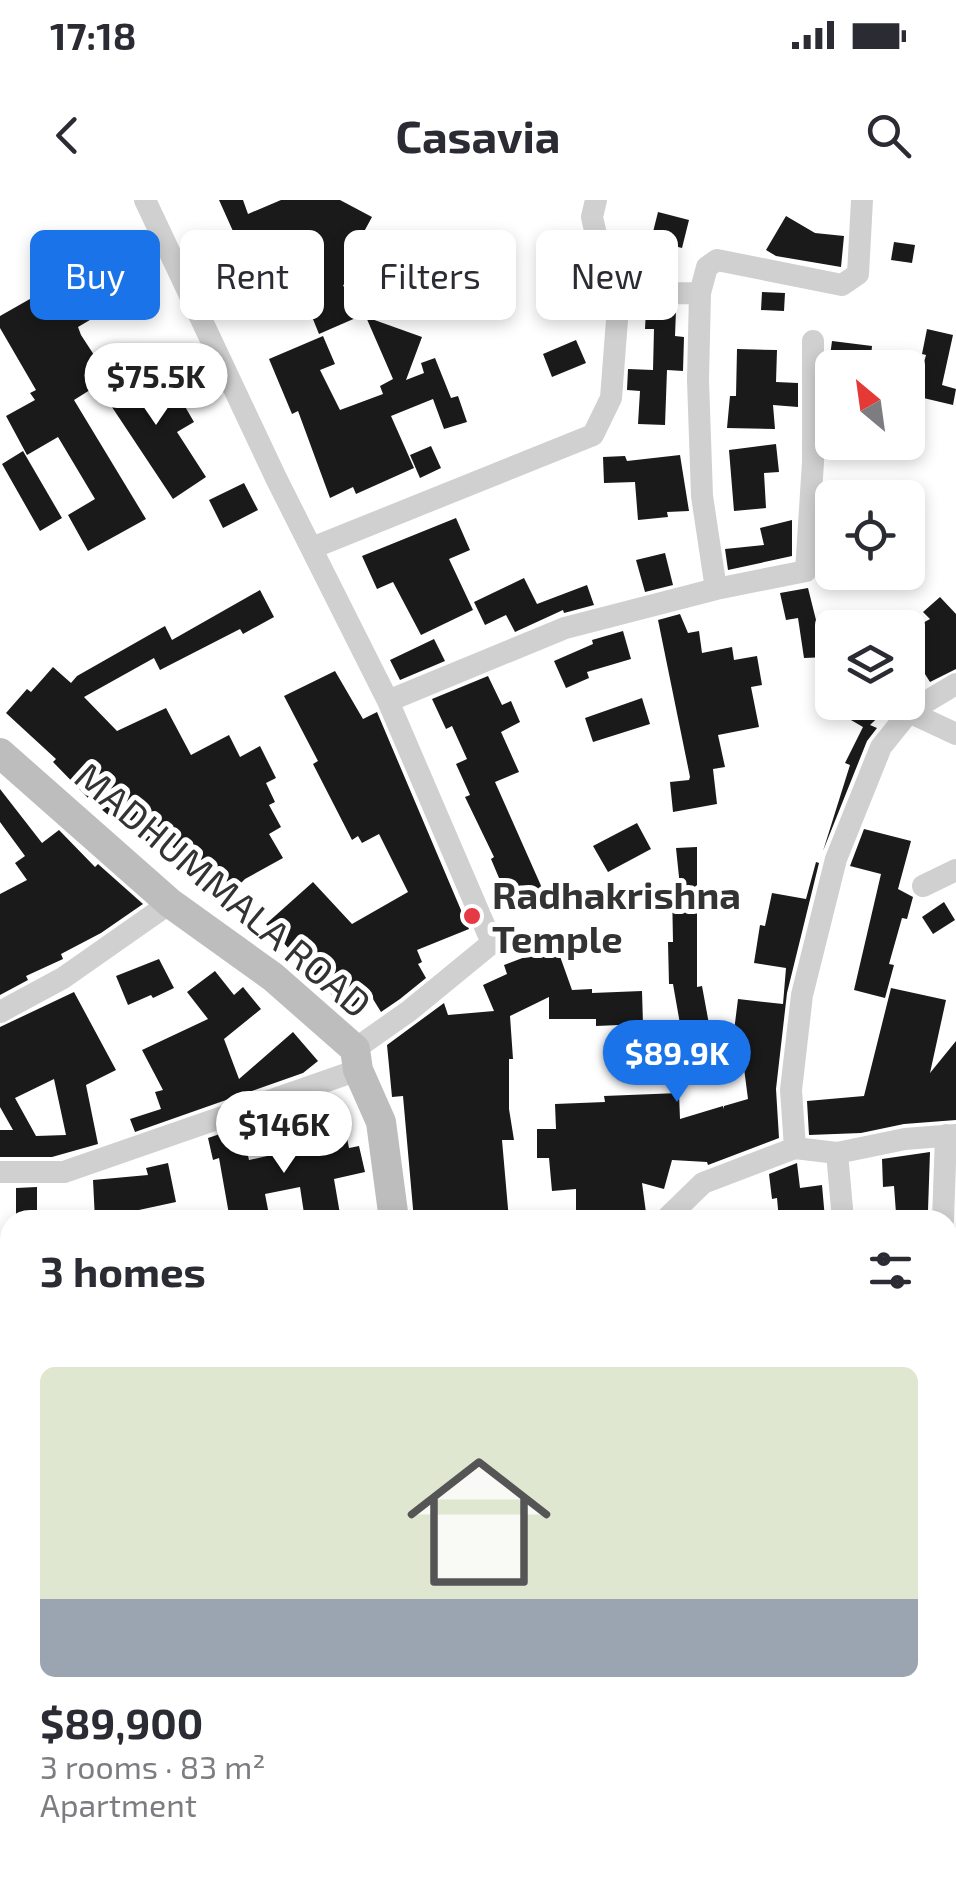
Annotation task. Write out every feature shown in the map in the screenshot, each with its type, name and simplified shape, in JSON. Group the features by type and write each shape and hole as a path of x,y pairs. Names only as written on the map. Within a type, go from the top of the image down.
{"street":[{"path":"595,230 592,216 596,200"},
{"path":"716,589 702,496 698,380 700,293 707,267 717,260 842,286 858,274 862,200"},
{"path":"0,1172 64,1172 357,1059 492,943 388,701 150,201"},
{"path":"678,293 700,293"},
{"path":"312,548 594,435 611,398 616,320"},
{"path":"388,701 565,628 716,589 806,571 813,341"},
{"path":"925,702 956,684"},
{"path":"925,719 956,734"},
{"path":"795,1148 790,1090 802,995 836,859 881,747 903,720"},
{"name":"MADHUMMALA ROAD","path":"0,752 170,903 273,977 357,1059 381,1122 393,1210"},
{"path":"924,886 956,870"},
{"path":"0,1012 63,978 170,903"},
{"path":"675,1210 703,1183 795,1148 837,1153 905,1139 951,1135 944,1210"},
{"path":"837,1153 842,1210"}],"building":[{"path":"219,200 243,200 248,214 281,200 340,200 372,217 365,230 344,230 344,320 351,320 319,334 313,320 324,320 324,230 232,230"},
{"path":"658,212 689,220 682,248 678,247 678,230 654,230"},
{"path":"786,216 815,233 844,236 841,267 776,256 766,250"},
{"path":"894,242 915,245 912,263 891,260"},
{"path":"762,292 785,293 784,311 761,310"},
{"path":"30,299 30,320 90,320 78,327 109,378 74,400 146,519 88,551 68,515 95,499 58,437 27,455 6,416 35,400 30,393 36,390 0,328 0,316"},
{"path":"367,320 422,337 406,380 424,373 421,363 435,358 451,398 458,396 467,422 444,429 433,399 391,416 414,468 356,494 353,487 330,498 298,411 292,414 269,359 323,336 335,364 320,370 340,410 383,394 380,386 393,379"},
{"path":"645,320 676,320 675,336 684,337 683,371 667,370 665,425 638,424 640,391 627,390 628,369 653,370 654,329 645,329"},
{"path":"927,329 953,335 942,385 956,389 953,405 925,398 923,350"},
{"path":"576,340 586,363 552,377 543,354"},
{"path":"832,341 872,346 872,350 831,350"},
{"path":"198,348 207,368 197,374 186,355"},
{"path":"737,349 777,350 776,382 798,383 798,407 773,405 775,429 727,428 730,396 736,396"},
{"path":"141,364 159,394 173,386 194,422 177,432 206,477 173,499 100,389"},
{"path":"776,444 779,472 764,473 766,508 734,511 729,450"},
{"path":"431,446 441,468 420,478 410,455"},
{"path":"23,451 62,518 40,531 2,464"},
{"path":"680,455 689,511 638,520 635,482 604,483 603,457 625,456 627,461"},
{"path":"244,483 258,510 223,528 209,500"},
{"path":"456,518 470,550 449,559 473,610 421,635 393,582 377,589 362,556"},
{"path":"792,520 792,556 728,570 725,549 764,545 760,528"},
{"path":"665,553 673,585 645,592 636,560"},
{"path":"524,578 537,604 587,585 594,605 564,613 563,610 515,632 506,615 485,625 474,602"},
{"path":"808,588 815,616 815,658 804,658 798,618 786,620 780,593"},
{"path":"260,590 274,617 243,634 240,629 160,670 154,658 84,697 117,731 166,708 191,755 229,735 240,757 260,746 276,778 266,783 275,802 269,805 281,827 269,834 283,858 245,879 222,902 171,845 159,855 124,817 119,824 89,799 53,762 56,759 6,713 53,667 71,683 165,626 172,640"},
{"path":"940,597 956,614 956,669 930,682 925,674 925,622 930,619 925,610"},
{"path":"680,614 688,633 699,631 702,653 732,647 734,660 757,656 762,685 751,687 759,727 718,735 725,767 713,769 717,804 673,812 670,782 690,777 658,620"},
{"path":"623,631 631,659 587,672 589,678 566,688 554,661 593,644 592,640"},
{"path":"434,639 445,661 400,680 390,660"},
{"path":"335,671 363,719 377,712 469,929 417,950 422,962 418,964 426,978 381,1012 373,999 352,1017 266,924 313,882 352,924 408,892 379,834 362,843 358,836 352,840 284,696"},
{"path":"488,676 502,705 511,701 520,722 501,732 519,772 495,782 546,897 513,911 491,859 494,857 465,797 470,795 456,764 467,759 452,726 446,729 432,699"},
{"path":"642,698 650,724 593,742 585,718"},
{"path":"851,720 875,720 870,725 877,728 867,741 823,851 850,765 845,763 863,727"},
{"path":"0,789 42,843 59,830 95,867 98,864 143,904 61,954 63,959 26,976 28,980 0,995 0,894 27,880 15,863 25,856 0,822"},
{"path":"637,823 651,849 608,872 593,846"},
{"path":"864,829 911,841 898,889 913,897 907,919 902,918 889,964 894,965 885,998 854,990 881,874 850,866"},
{"path":"697,847 697,987 702,986 711,1035 683,1041 673,984 669,984 668,942 673,942 672,889 682,906 676,848"},
{"path":"816,862 819,863 787,993 776,1089 779,1138 708,1165 672,1160 664,1189 642,1183 646,1210 576,1210 576,1189 552,1191 549,1158 537,1158 537,1129 556,1129 555,1104 605,1102 604,1096 679,1093 680,1119 748,1099 739,1030 734,1031 738,999 783,1004 786,968 754,963 760,925 765,926 772,893 806,899"},
{"path":"944,902 955,920 933,934 922,917"},
{"path":"551,931 572,990 642,991 643,1024 596,1026 596,1019 549,1019 549,997 510,1016 513,1059 509,1059 509,1109 514,1140 502,1140 508,1210 413,1210 403,1096 392,1097 387,1045 444,1003 448,1015 494,1011 483,985 507,974 504,965 533,954 527,940"},
{"path":"159,959 174,988 128,1005 116,976"},
{"path":"215,971 234,995 243,987 261,1009 224,1039 239,1079 293,1032 318,1061 303,1073 135,1132 130,1119 161,1109 155,1092 163,1090 142,1050 208,1019 187,992"},
{"path":"891,988 946,1000 930,1073 956,1041 956,1120 904,1124 861,1133 809,1135 807,1101 864,1096"},
{"path":"74,992 116,1070 86,1085 98,1144 52,1157 0,1157 0,1130 13,1130 0,1107 0,1027","holes":["54,1079 66,1135 36,1136 15,1098"]},
{"path":"241,1127 249,1160 347,1138 349,1148 359,1146 365,1172 334,1179 339,1210 303,1210 300,1187 265,1194 268,1210 228,1210 219,1158 213,1160 208,1138"},
{"path":"930,1152 928,1210 896,1210 894,1186 883,1187 882,1159"},
{"path":"168,1163 176,1202 139,1210 94,1210 93,1180 148,1175 146,1168"},
{"path":"797,1163 800,1188 822,1185 824,1210 778,1210 777,1198 772,1199 769,1174"},
{"path":"37,1187 37,1210 16,1210 16,1188"}],"place":[{"name":"Radhakrishna Temple","path":"472,916"}]}
